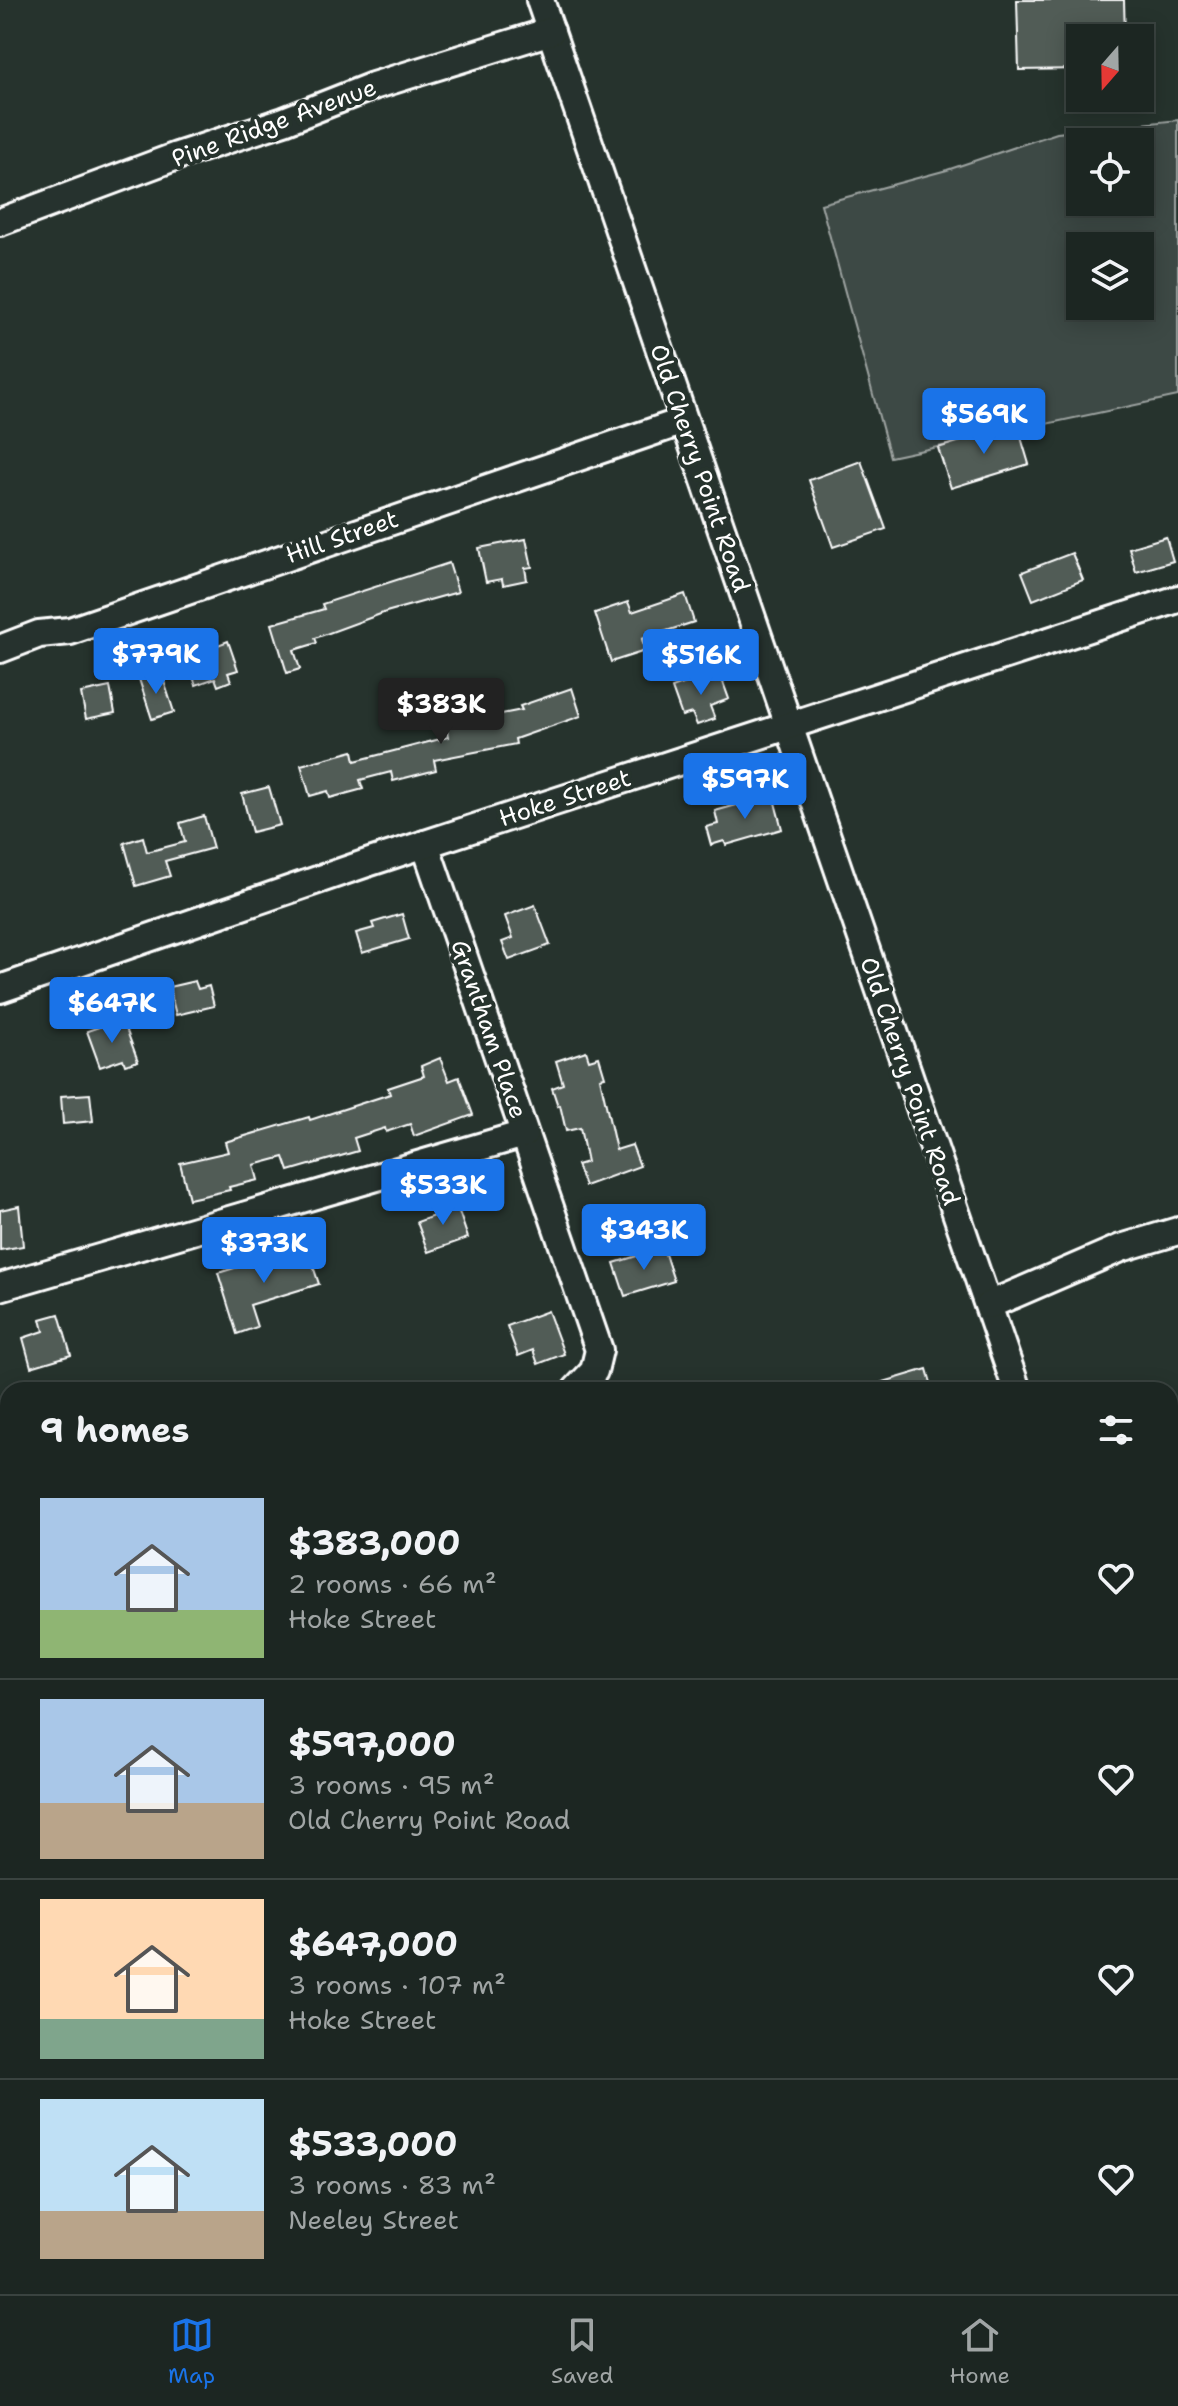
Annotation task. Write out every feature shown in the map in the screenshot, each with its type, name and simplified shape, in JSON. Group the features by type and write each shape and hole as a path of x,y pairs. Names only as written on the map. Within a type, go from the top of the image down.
{"street":[{"name":"Old Cherry Point Road","path":"540,0 1014,1382"},
{"name":"Pine Ridge Avenue","path":"0,222 373,86 551,31"},
{"name":"Hill Street","path":"0,649 39,634 85,626 684,421"},
{"name":"Hoke Street","path":"0,989 425,844 1178,599"},
{"name":"Grantham Place","path":"425,844 599,1350 594,1371 584,1382"},
{"path":"0,1287 524,1134"},
{"path":"989,1305 1121,1248 1178,1231"}],"shaded area":[{"path":"1178,120 1178,396 890,457 821,204 947,170 1066,132 1066,216 1154,216 1154,128 1104,128"}],"building":[{"path":"1017,0 1124,0 1125,24 1066,24 1066,69 1019,70"},
{"path":"1017,424 1029,464 951,488 938,448"},
{"path":"861,461 886,529 833,547 809,480"},
{"path":"1166,537 1173,561 1136,572 1129,548"},
{"path":"526,539 532,567 525,568 527,580 503,585 502,579 486,582 479,548"},
{"path":"1072,553 1083,580 1033,600 1022,572"},
{"path":"449,563 458,592 386,612 315,638 317,643 294,650 300,669 287,673 272,624 324,609 322,604"},
{"path":"685,594 694,622 642,639 645,651 611,662 595,613 628,602 632,612"},
{"path":"201,638 205,650 228,641 238,670 228,673 231,681 218,686 215,678 196,685 181,645"},
{"path":"719,671 729,699 710,706 715,719 697,725 692,713 682,716 672,688"},
{"path":"161,672 174,712 152,719 139,679"},
{"path":"110,687 115,713 86,719 81,693"},
{"path":"572,688 581,716 515,739 516,744 434,760 436,770 393,781 391,772 360,780 363,789 330,798 328,791 310,796 301,765 353,751 355,761 448,737 446,725 522,710 520,706"},
{"path":"269,787 280,825 252,832 242,794"},
{"path":"773,795 782,829 726,845 724,841 711,845 706,827 718,824 715,811"},
{"path":"204,816 213,848 165,861 170,876 136,886 124,843 143,837 147,852 185,842 180,823"},
{"path":"535,905 550,945 509,960 502,942 513,938 505,916"},
{"path":"402,914 409,939 362,953 356,933 374,928 372,923"},
{"path":"195,981 198,989 209,986 214,1006 176,1015 169,987"},
{"path":"124,1023 138,1061 125,1065 123,1059 100,1067 87,1031 105,1025 106,1030"},
{"path":"586,1051 589,1060 599,1057 605,1077 600,1078 616,1150 632,1145 640,1166 585,1186 577,1165 587,1162 580,1128 566,1131 552,1088 563,1084 556,1061"},
{"path":"440,1058 449,1081 459,1077 473,1115 414,1136 410,1124 386,1132 385,1128 354,1138 358,1151 289,1171 284,1157 254,1165 258,1180 189,1199 180,1163 228,1152 225,1142 309,1117 310,1120 390,1094 388,1088 424,1076 421,1066"},
{"path":"90,1094 93,1121 63,1124 61,1096"},
{"path":"455,1200 468,1238 428,1252 417,1222 439,1214 436,1207"},
{"path":"19,1206 23,1246 0,1250 0,1210"},
{"path":"663,1248 674,1281 625,1296 614,1263"},
{"path":"281,1250 285,1262 309,1254 319,1284 250,1305 257,1327 237,1334 218,1273 265,1259 264,1256"},
{"path":"548,1311 564,1354 538,1364 533,1350 518,1356 507,1326"},
{"path":"59,1314 71,1355 31,1367 23,1338 44,1331 41,1319"},
{"path":"927,1369 931,1382 883,1382"}]}
